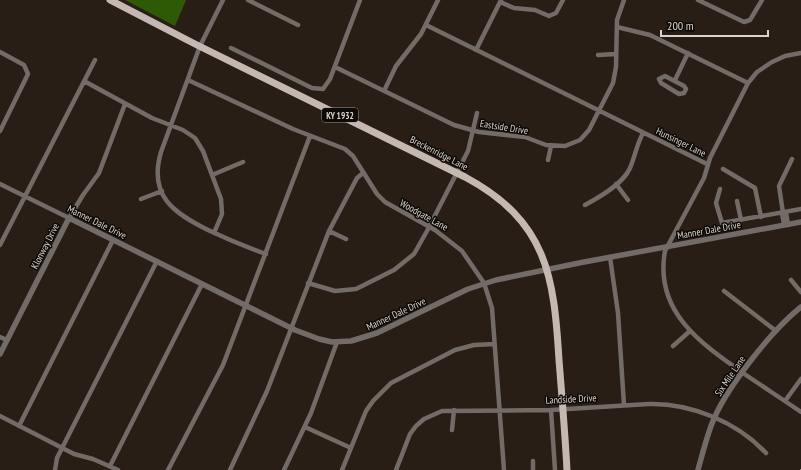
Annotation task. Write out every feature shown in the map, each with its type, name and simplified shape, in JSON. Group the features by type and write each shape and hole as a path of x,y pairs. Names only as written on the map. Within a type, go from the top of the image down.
{"main road":[{"name":"Breckenridge Lane","path":"110,0 457,173 494,195 517,216 532,236 548,270 556,310 567,470"}],"street":[{"path":"223,0 200,46 158,164 158,176 167,202 176,212 214,233 266,254"},
{"path":"248,0 298,25"},
{"path":"231,48 312,88 317,90 324,88 328,84 335,67 360,0"},
{"path":"384,91 396,66 416,41 426,25 438,0"},
{"path":"476,50 500,1 514,8 535,10 549,16 556,13 563,0"},
{"name":"Eastside Drive","path":"335,67 454,125 474,131 517,136 551,146 565,146 580,140 589,130 600,111 614,78 617,27 624,0"},
{"path":"698,0 744,22 750,20 762,0"},
{"name":"Hunsinger Lane","path":"426,25 707,164 704,178 667,247 663,263 667,292 674,310 690,331 708,348 801,412"},
{"path":"617,27 645,33 748,83"},
{"path":"0,52 24,65 28,74 0,131"},
{"path":"707,164 748,83 757,72 772,62 785,56 801,53"},
{"path":"598,54 616,54"},
{"path":"675,80 688,54"},
{"path":"0,245 95,60"},
{"path":"665,76 675,80 686,88 684,93 679,94 660,81 660,79 665,76"},
{"name":"Woodgate Lane","path":"188,80 310,136 345,149 353,156 377,194 384,202 430,226 452,241 462,251 484,283 492,308 496,344 504,470"},
{"path":"84,81 152,118 171,125 195,138 200,146 212,175 223,207 221,218 214,233"},
{"name":"Klonway Drive","path":"0,354 69,218 101,169 125,104"},
{"path":"308,283 335,291 348,291 361,287 394,270 404,262 420,245 468,152 477,113"},
{"path":"584,205 616,184 628,172 643,133"},
{"path":"168,470 223,365 310,136"},
{"path":"548,160 551,146"},
{"path":"786,225 779,186 792,159"},
{"path":"212,175 243,162"},
{"path":"723,169 755,188 761,216"},
{"path":"230,470 262,403 329,231 357,178 363,173"},
{"name":"Manner Dale Drive","path":"0,184 291,328 319,339 338,342 358,340 377,333 484,283 610,257 801,222"},
{"path":"616,184 628,200"},
{"path":"720,189 716,203 722,223 801,209"},
{"path":"141,199 162,191"},
{"path":"737,200 741,220"},
{"path":"329,231 346,239"},
{"path":"19,426 113,240"},
{"path":"610,257 618,313 624,405"},
{"path":"55,470 55,462 157,261"},
{"path":"791,280 801,292"},
{"path":"110,466 202,284"},
{"path":"724,292 776,331"},
{"name":"Six Mile Lane","path":"698,470 714,419 743,373 776,331 801,307"},
{"path":"673,346 690,331"},
{"path":"0,337 7,340"},
{"path":"284,470 305,427 338,342"},
{"path":"342,470 366,411 373,401 391,383 456,350 474,345 496,344"},
{"path":"785,402 801,379"},
{"name":"Landside Drive","path":"396,470 408,440 416,426 432,414 454,410 551,410 624,405 674,404 714,419 747,435 766,453"},
{"path":"452,430 454,410"},
{"path":"551,410 555,470"},
{"path":"0,416 74,454 94,459 118,470"},
{"path":"305,427 351,448"},
{"path":"533,461 533,470"}],"green space":[{"path":"125,0 186,0 175,26"}]}
